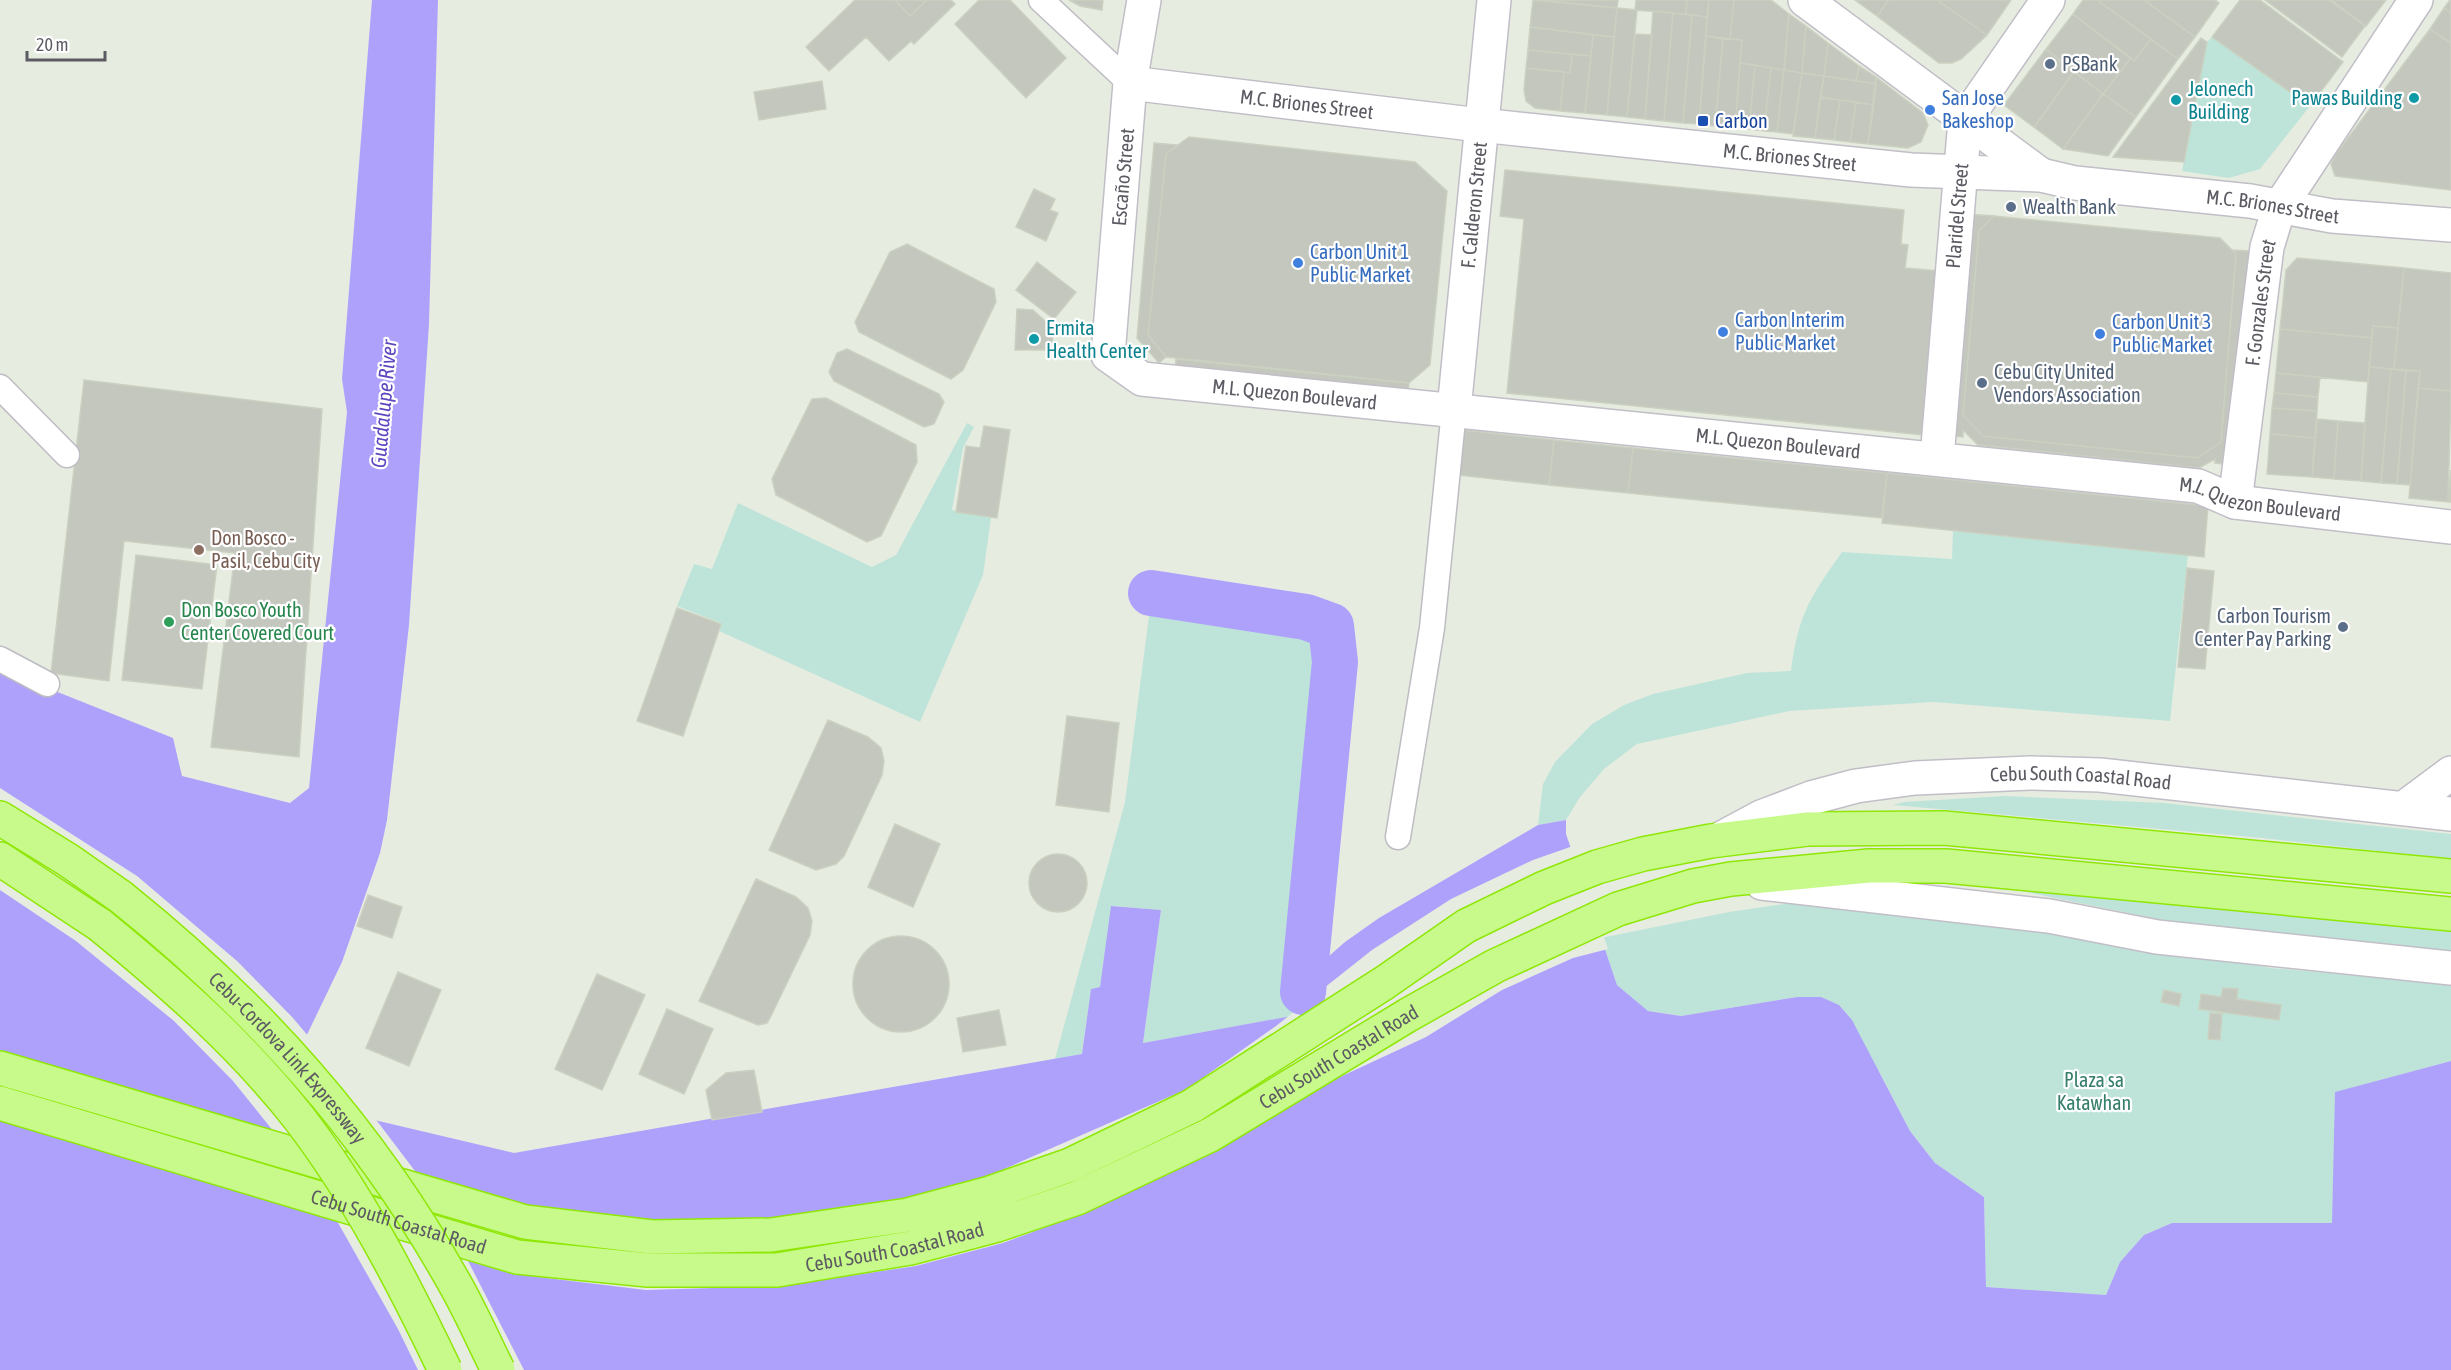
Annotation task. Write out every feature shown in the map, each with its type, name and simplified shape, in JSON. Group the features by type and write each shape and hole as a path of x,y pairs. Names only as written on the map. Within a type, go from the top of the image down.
{"highway":[{"name":"Cebu-Cordova Link Expressway","path":"0,818 68,860 121,897 221,981 278,1039 376,1159 456,1285 498,1370"},
{"name":"Cebu South Coastal Road","path":"0,1068 525,1222 652,1237 771,1235 908,1215 987,1194 1070,1165 1192,1106 1384,983 1466,926 1544,888 1597,867 1643,854 1715,840 1808,829 1944,828 2451,876"},
{"name":"Cebu-Cordova Link Expressway","path":"0,859 109,933 194,1004 252,1063 299,1119 342,1180 412,1301 445,1370"},
{"name":"Cebu South Coastal Road","path":"0,1103 517,1257 648,1270 777,1270 910,1248 997,1225 1077,1198 1210,1135 1408,1015 1545,941 1618,909 1726,880 1869,866 1946,866 2451,914"}],"street":[{"path":"1041,0 1130,83"},
{"name":"Escaño Street","path":"1108,355 1130,83 1144,0"},
{"name":"F. Calderon Street","path":"1454,410 1494,0"},
{"path":"1805,0 2042,175"},
{"name":"Plaridel Street","path":"1937,458 1965,120 2048,0"},
{"name":"F. Gonzales Street","path":"2235,502 2267,247 2280,208 2415,0"},
{"name":"M.C. Briones Street","path":"1130,83 1480,125 1959,174 2042,175 2075,183 2250,201 2332,216 2451,225"},
{"name":"M.L. Quezon Boulevard","path":"1108,355 1142,379 2198,486 2235,502 2451,527"},
{"path":"0,387 67,455"},
{"path":"1398,837 1432,628 1454,410"},
{"path":"0,659 47,684"},
{"name":"Cebu South Coastal Road","path":"1715,840 1761,817 1811,798 1856,786 1959,776 2030,773 2100,775 2451,814"},
{"path":"2404,808 2451,773"},
{"name":"Cebu South Coastal Road","path":"1726,880 2049,916 2157,937 2451,968"}],"green space":[{"path":"2212,37 2310,106 2260,169 2229,178 2182,171 2207,42"},
{"path":"967,423 974,427 963,448 952,510 991,518 983,575 920,722 719,631 721,623 677,606 694,564 712,569 738,503 872,567 896,555"},
{"path":"1953,531 2188,555 2170,721 1934,702 1789,711 1637,744 1604,769 1580,797 1566,820 1538,825 1543,784 1555,762 1592,724 1624,705 1653,694 1747,673 1791,671 1797,635 1807,607 1842,552 1952,559"},
{"path":"1151,600 1326,634 1293,1016 1143,1043 1161,910 1112,906 1100,987 1091,989 1082,1054 1055,1059 1125,802"},
{"path":"2005,796 2164,803 2451,834 2451,859 2262,838 1893,805 1904,802"},
{"path":"1958,878 2451,932 2451,955 2182,924"},
{"name":"Plaza sa Katawhan","path":"1791,903 1905,905 2271,968 2451,984 2451,1061 2336,1092 2333,1223 2172,1223 2144,1235 2120,1262 2106,1295 1986,1287 1984,1197 1935,1163 1910,1131 1880,1073 1821,997 1797,997 1681,1016 1648,1011 1617,985 1601,938 1729,912"}],"water":[{"name":"Guadalupe River","path":"372,0 438,0 429,324 409,625 387,820 380,853 342,962 277,1097 514,1153 1082,1054 1091,989 1100,987 1111,906 1161,910 1143,1043 1292,1016 1303,992 1329,956 1345,942 1379,918 1538,825 1566,820 1566,834 1617,985 1648,1011 1681,1016 1797,997 1821,997 1839,1005 1852,1020 1910,1131 1935,1163 1984,1197 1986,1287 2106,1295 2120,1262 2144,1235 2172,1223 2332,1223 2335,1092 2451,1061 2451,1370 0,1370 0,662 50,689 173,738 182,776 290,803 309,788 347,412 342,379"}],"pier":[{"path":"0,788 137,876 237,961 293,1018 309,1037 281,1095 374,1117 418,1175 528,1208 654,1221 767,1221 905,1202 986,1177 1187,1089 1276,1026 1372,950 1451,899 1533,860 1573,846 1608,949 1573,958 1502,990 1426,1037 1312,1090 1215,1149 1086,1212 1003,1243 916,1266 781,1286 646,1290 513,1274 468,1261 524,1370 418,1370 398,1329 337,1221 0,1119 0,1050 274,1132 233,1081 174,1021 76,941 0,890"}],"building":[{"path":"855,0 895,0 910,16 927,0 951,0 955,4 914,44 911,41 889,61 866,37 829,71 806,47"},
{"path":"895,0 927,0 910,16"},
{"path":"979,0 1010,0 1066,58 1026,98 955,24"},
{"path":"1069,0 1103,0 1102,10 1080,6"},
{"path":"1533,0 1617,8 1614,37 1530,27"},
{"path":"1540,0 1618,0 1617,8"},
{"path":"1636,0 1687,0 1686,14 1635,10"},
{"path":"1687,0 1709,0 1707,17 1686,14"},
{"path":"1709,0 1734,0 1730,39 1706,36"},
{"path":"1734,0 1771,0 1789,14 1784,70 1740,63 1742,40 1730,39"},
{"path":"1855,0 1889,0 1877,16"},
{"path":"1889,0 1937,0 1987,35 1961,59 1952,63 1939,63 1877,16"},
{"path":"1937,0 2011,0 1987,35"},
{"path":"2083,0 2097,0 2151,39 2134,61 2073,14"},
{"path":"2097,0 2144,0 2195,37 2178,59"},
{"path":"2144,0 2215,0 2219,3 2195,37"},
{"path":"2240,0 2260,0 2343,62 2310,106 2212,37"},
{"path":"2265,0 2329,0 2365,26 2342,57"},
{"path":"2331,0 2386,0 2366,26"},
{"path":"2451,0 2451,13 2444,8"},
{"path":"1617,8 1637,10 1627,117 1607,115"},
{"path":"2444,8 2451,13 2451,43 2430,29"},
{"path":"1653,11 1673,13 1664,121 1645,119"},
{"path":"1673,13 1692,15 1683,123 1664,121"},
{"path":"1789,14 1806,26 1802,73 1784,70"},
{"path":"2073,14 2131,58 2103,94 2046,49"},
{"path":"1692,15 1707,17 1699,124 1683,123"},
{"path":"1806,26 1828,43 1824,76 1802,73"},
{"path":"1530,27 1593,35 1591,56 1528,50"},
{"name":"Pawas Building","path":"2430,29 2451,43 2451,190 2335,176 2331,164 2336,154"},
{"path":"1635,34 1652,35 1645,119 1627,117"},
{"path":"1593,35 1614,37 1607,115 1585,113"},
{"path":"1706,36 1723,39 1715,126 1699,124"},
{"name":"Jelonech Building","path":"2201,38 2207,42 2184,162 2113,157"},
{"path":"1723,39 1742,40 1735,128 1715,126"},
{"path":"2151,39 2178,59 2136,117 2103,94 2131,58 2134,61"},
{"path":"1828,43 1859,66 1856,81 1824,76"},
{"path":"2046,49 2074,72 2034,127 2004,105"},
{"path":"1528,50 1572,54 1570,73 1526,68"},
{"path":"1572,54 1591,56 1585,113 1560,111 1564,72 1570,73"},
{"path":"1740,63 1755,65 1749,129 1735,128"},
{"path":"1755,65 1771,68 1764,131 1749,129"},
{"path":"1859,66 1876,77 1876,84 1856,81"},
{"path":"1526,68 1564,72 1560,111 1535,108 1526,101 1524,90"},
{"path":"1771,68 1784,70 1777,132 1764,131"},
{"path":"1784,70 1802,73 1793,134 1777,132"},
{"path":"2074,72 2103,94 2063,149 2034,127"},
{"path":"1802,73 1824,76 1815,138 1793,136"},
{"path":"1824,76 1876,84 1874,105 1820,97"},
{"path":"1876,77 1923,113 1928,125 1921,142 1908,148 1868,144"},
{"path":"822,81 826,109 759,120 754,92"},
{"path":"2103,94 2136,117 2108,156 2063,149"},
{"path":"1820,97 1840,100 1834,140 1815,138"},
{"path":"1840,100 1856,102 1850,142 1834,140"},
{"path":"1856,102 1874,105 1868,144 1850,142"},
{"name":"Carbon Unit 1 Public Market","path":"1189,137 1415,162 1447,191 1430,365 1409,383 1166,357 1148,335 1166,154"},
{"path":"1154,143 1178,145 1166,154 1148,335 1166,357 1159,363 1137,338"},
{"name":"Carbon Interim Public Market","path":"1505,170 1904,210 1901,244 1908,245 1905,268 1939,271 1923,435 1507,393 1524,219 1500,216"},
{"path":"1034,189 1055,199 1050,210 1058,213 1046,241 1016,227"},
{"path":"1965,214 1994,216 1979,231 1963,415 1983,436 2197,458 2221,442 2236,254 2232,250 2250,251 2231,465 2215,463 2215,459 2199,468 1978,445 1963,430 1963,437 1944,435"},
{"name":"Carbon Unit 3 Public Market","path":"1994,216 2220,238 2236,254 2221,442 2197,458 1983,436 1963,415 1979,231"},
{"path":"907,244 994,289 996,302 963,370 951,379 859,332 855,322 890,252"},
{"path":"2297,258 2404,268 2398,328 2373,326 2372,338 2280,329 2286,270"},
{"path":"1037,262 1076,292 1054,319 1016,290"},
{"path":"2404,268 2451,273 2451,391 2418,388 2420,371 2394,369"},
{"name":"Ermita Health Center","path":"1017,309 1033,310 1053,328 1052,350 1015,350"},
{"path":"2373,326 2398,328 2394,369 2369,367"},
{"path":"2280,329 2372,338 2368,382 2276,373"},
{"path":"847,349 939,394 944,402 934,424 924,427 834,381 829,372 837,353"},
{"path":"1176,359 1409,383 1408,393 1175,370"},
{"path":"2369,367 2391,369 2381,483 2361,481"},
{"path":"2391,369 2406,371 2397,484 2381,483"},
{"path":"2406,371 2420,371 2410,485 2397,484"},
{"path":"2276,373 2320,377 2318,397 2274,393"},
{"name":"Don Bosco - Pasil, Cebu City","path":"84,380 322,409 299,757 211,747 235,553 124,541 109,681 51,673"},
{"path":"2418,388 2451,391 2448,502 2409,498"},
{"path":"2274,393 2318,397 2317,411 2272,408"},
{"path":"826,398 916,445 917,462 881,536 867,542 776,495 772,479 812,399"},
{"path":"2272,408 2317,411 2315,438 2270,434"},
{"path":"2317,419 2338,421 2334,479 2312,477"},
{"path":"2338,421 2365,423 2361,481 2334,479"},
{"path":"984,426 1010,430 997,518 956,512 966,446 980,448"},
{"path":"1463,430 1554,440 1549,485 1459,475"},
{"path":"2270,434 2315,438 2312,477 2267,474"},
{"path":"1554,440 1633,448 1628,493 1549,485"},
{"path":"1633,448 1887,473 1882,518 1628,493"},
{"path":"2451,470 2451,502 2448,502"},
{"path":"1887,473 2208,506 2204,557 1882,523"},
{"name":"Don Bosco Youth Center Covered Court","path":"136,555 217,565 202,689 122,680"},
{"path":"2187,568 2214,571 2205,669 2178,667"},
{"path":"677,608 721,624 683,736 637,721"},
{"path":"1067,716 1119,723 1109,812 1056,805"},
{"path":"828,720 868,737 881,748 884,761 882,775 844,856 836,864 816,870 769,850"},
{"path":"895,824 940,844 913,907 868,887"},
{"path":"1058,854 1069,856 1082,867 1087,883 1085,894 1074,907 1058,912 1047,910 1034,899 1029,883 1031,872 1042,859"},
{"path":"756,879 796,897 808,908 812,921 810,935 771,1016 767,1023 758,1025 699,1001"},
{"path":"368,895 402,907 392,938 357,926"},
{"path":"901,936 919,939 935,950 946,966 949,984 946,1002 935,1018 919,1029 901,1032 883,1029 867,1018 856,1002 853,984 856,966 867,950 883,939"},
{"path":"398,972 441,990 409,1066 366,1048"},
{"path":"597,974 645,995 602,1090 555,1069"},
{"path":"2223,988 2238,989 2237,999 2281,1005 2279,1020 2199,1009 2201,994 2221,997"},
{"path":"2164,990 2181,994 2179,1006 2161,1002"},
{"path":"667,1009 713,1029 684,1094 639,1074"},
{"path":"999,1010 1006,1045 963,1052 957,1018"},
{"path":"2210,1013 2222,1014 2220,1040 2208,1039"},
{"path":"754,1070 762,1112 712,1120 706,1090 726,1073"}],"waterway":[{"path":"1151,593 1306,617 1331,626 1335,662 1303,992"}],"place":[{"name":"PSBank","path":"2050,64"},
{"name":"Pawas Building","path":"2414,98"},
{"name":"Jelonech Building","path":"2176,100"},
{"name":"San Jose Bakeshop","path":"1930,110"},
{"name":"Carbon","path":"1703,121"},
{"name":"Wealth Bank","path":"2011,207"},
{"name":"Carbon Unit 1 Public Market","path":"1298,263"},
{"name":"Carbon Interim Public Market","path":"1723,332"},
{"name":"Carbon Unit 3 Public Market","path":"2100,334"},
{"name":"Ermita Health Center","path":"1034,339"},
{"name":"Cebu City United Vendors Association","path":"1982,383"},
{"name":"Don Bosco - Pasil, Cebu City","path":"199,550"},
{"name":"Don Bosco Youth Center Covered Court","path":"169,622"},
{"name":"Carbon Tourism Center Pay Parking","path":"2343,627"}]}
